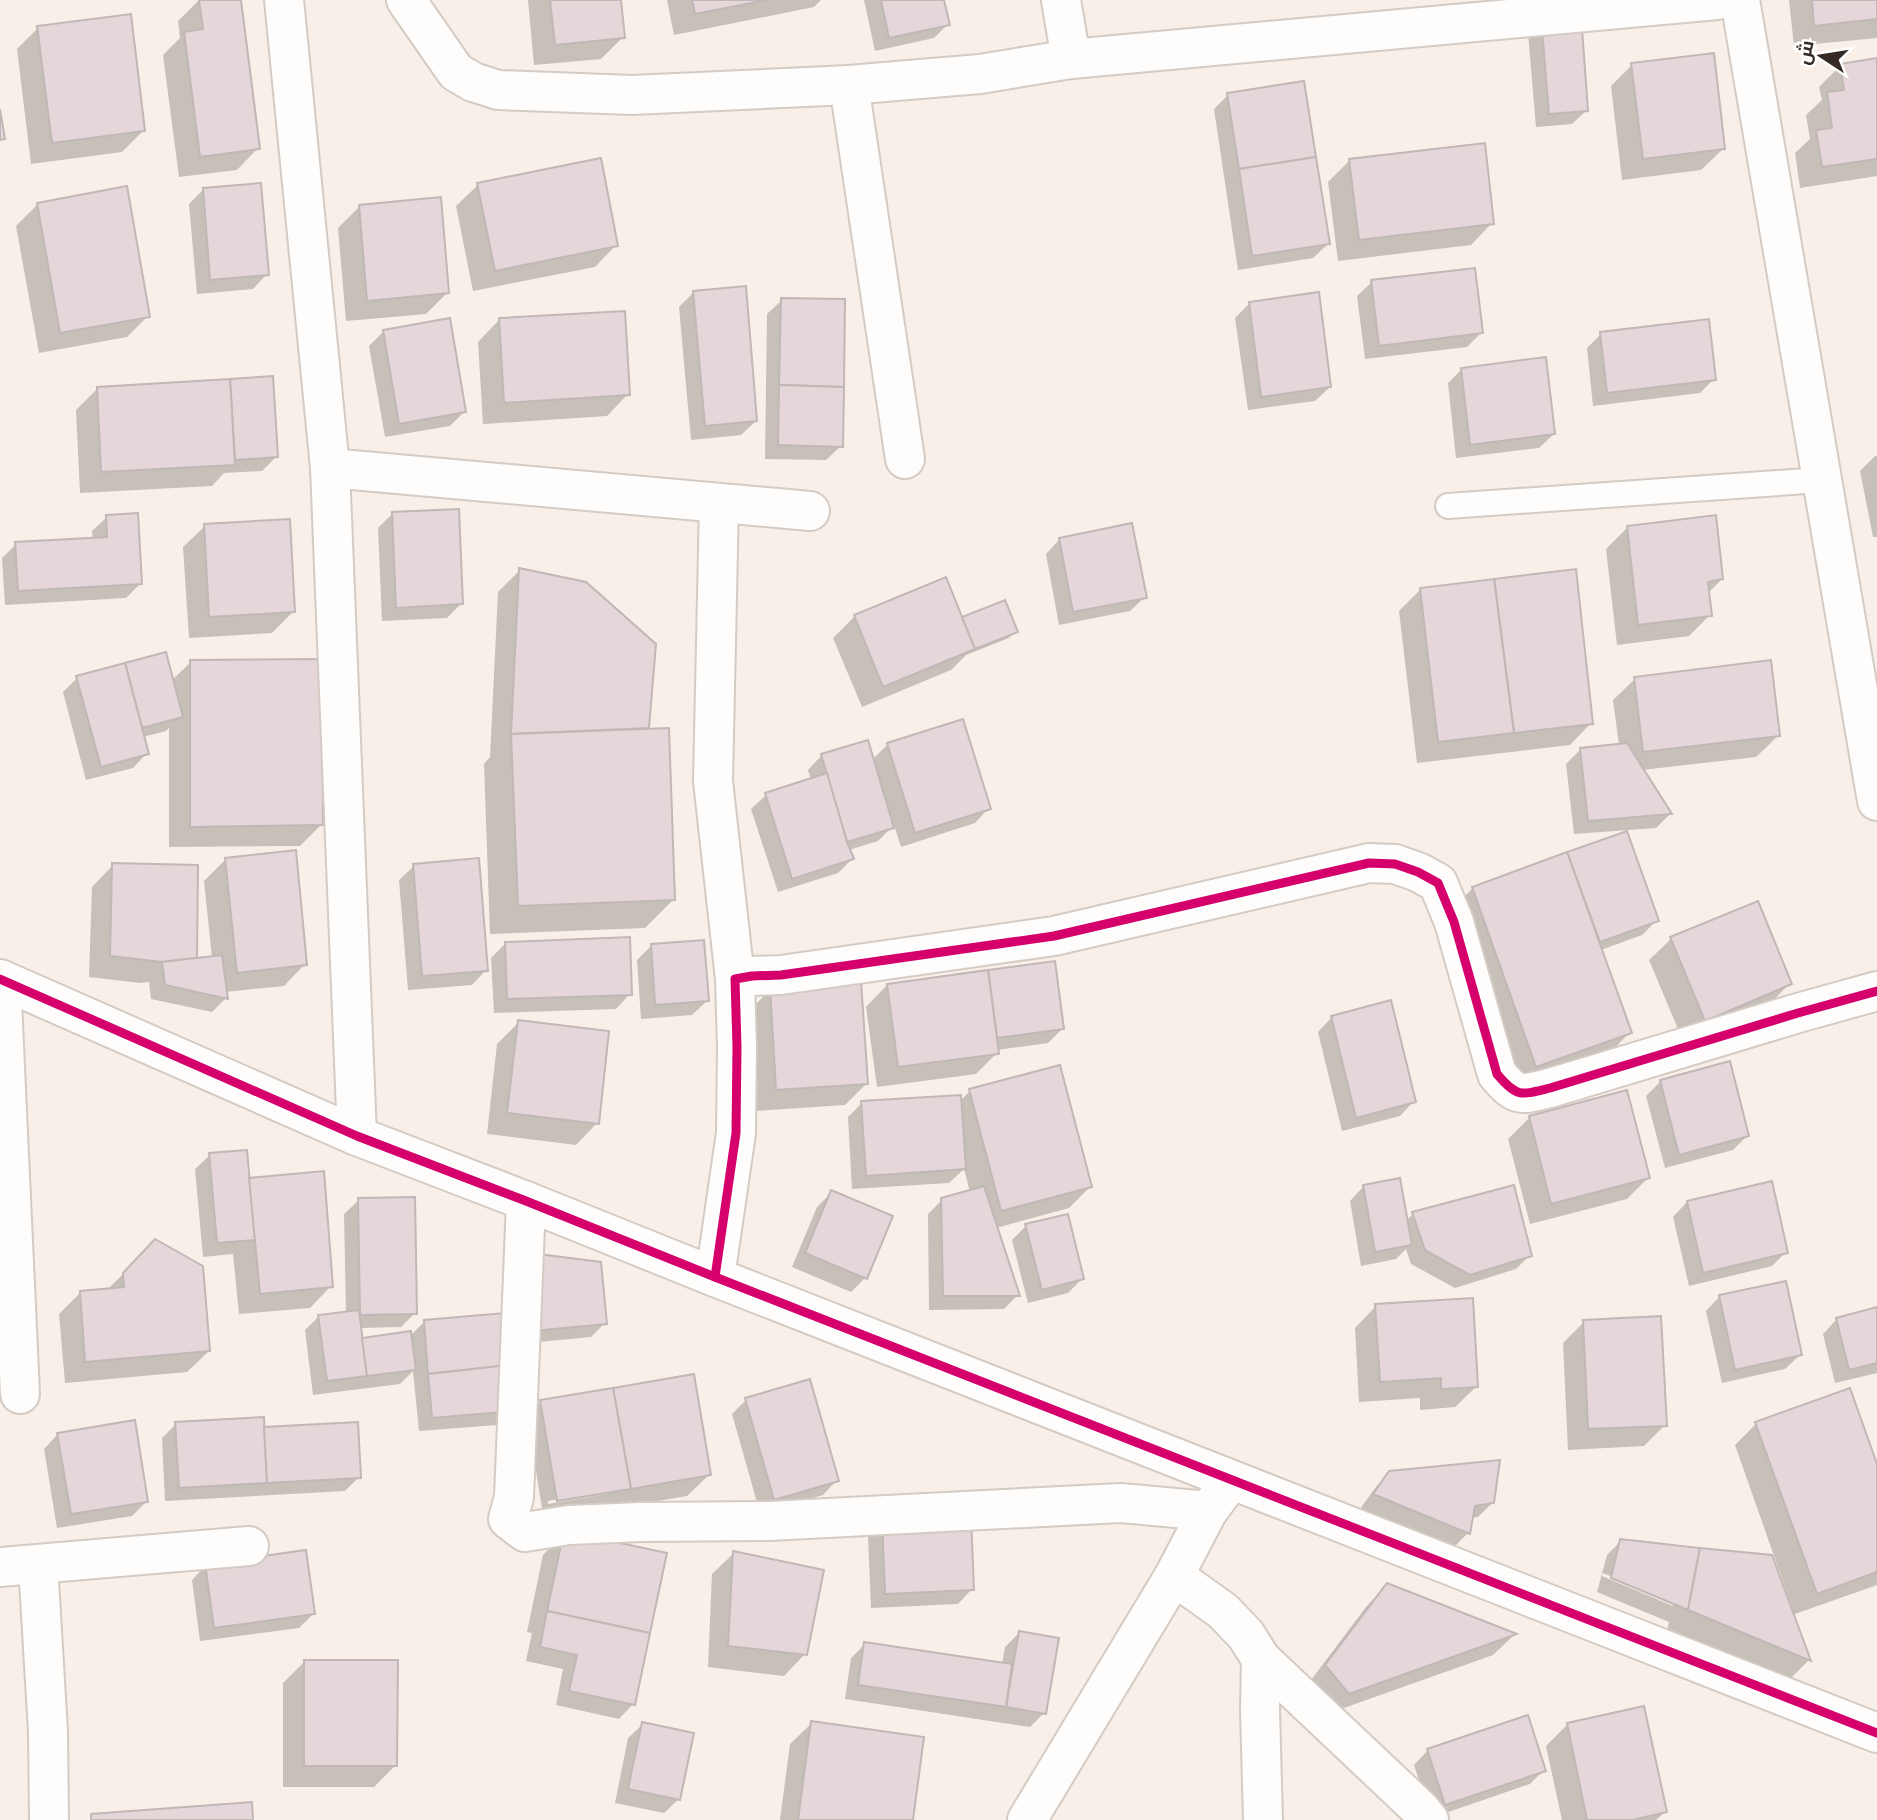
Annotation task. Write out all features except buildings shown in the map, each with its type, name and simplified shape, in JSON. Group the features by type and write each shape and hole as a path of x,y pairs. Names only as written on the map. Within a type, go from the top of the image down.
{"street":[{"path":"285,0 330,468 357,1136"},
{"path":"406,0 456,72 473,82 498,90 632,95 849,85 981,74 1071,59 1717,0"},
{"path":"1061,0 1071,59"},
{"path":"1740,0 1877,801"},
{"path":"849,85 905,459"},
{"path":"330,468 810,511"},
{"path":"715,1277 736,1133 737,1047 735,979 713,781 719,503"},
{"path":"735,979 781,975 1054,936 1369,863 1395,864 1438,883 1454,922 1497,1074 1509,1089 1525,1094 1877,991"},
{"path":"20,1394 1,980 357,1136 1877,1734"},
{"path":"526,1201 513,1497 508,1519 525,1532 569,1525 769,1521 1121,1503 1208,1511"},
{"path":"1027,1820 1174,1576 1208,1511 1232,1480"},
{"path":"0,1567 249,1546"},
{"path":"38,1564 48,1731 49,1820"},
{"path":"1174,1576 1223,1611 1246,1635 1261,1659 1429,1820"},
{"path":"1261,1659 1263,1820"}],"lane":[{"path":"1448,506 1821,480"}],"cycle path":[{"path":"715,1277 736,1133 735,979 781,975 1054,936 1369,863 1395,864 1438,883 1454,922 1497,1074 1520,1093 1550,1088 1877,991"},
{"path":"0,979 357,1136 1877,1733"}]}
